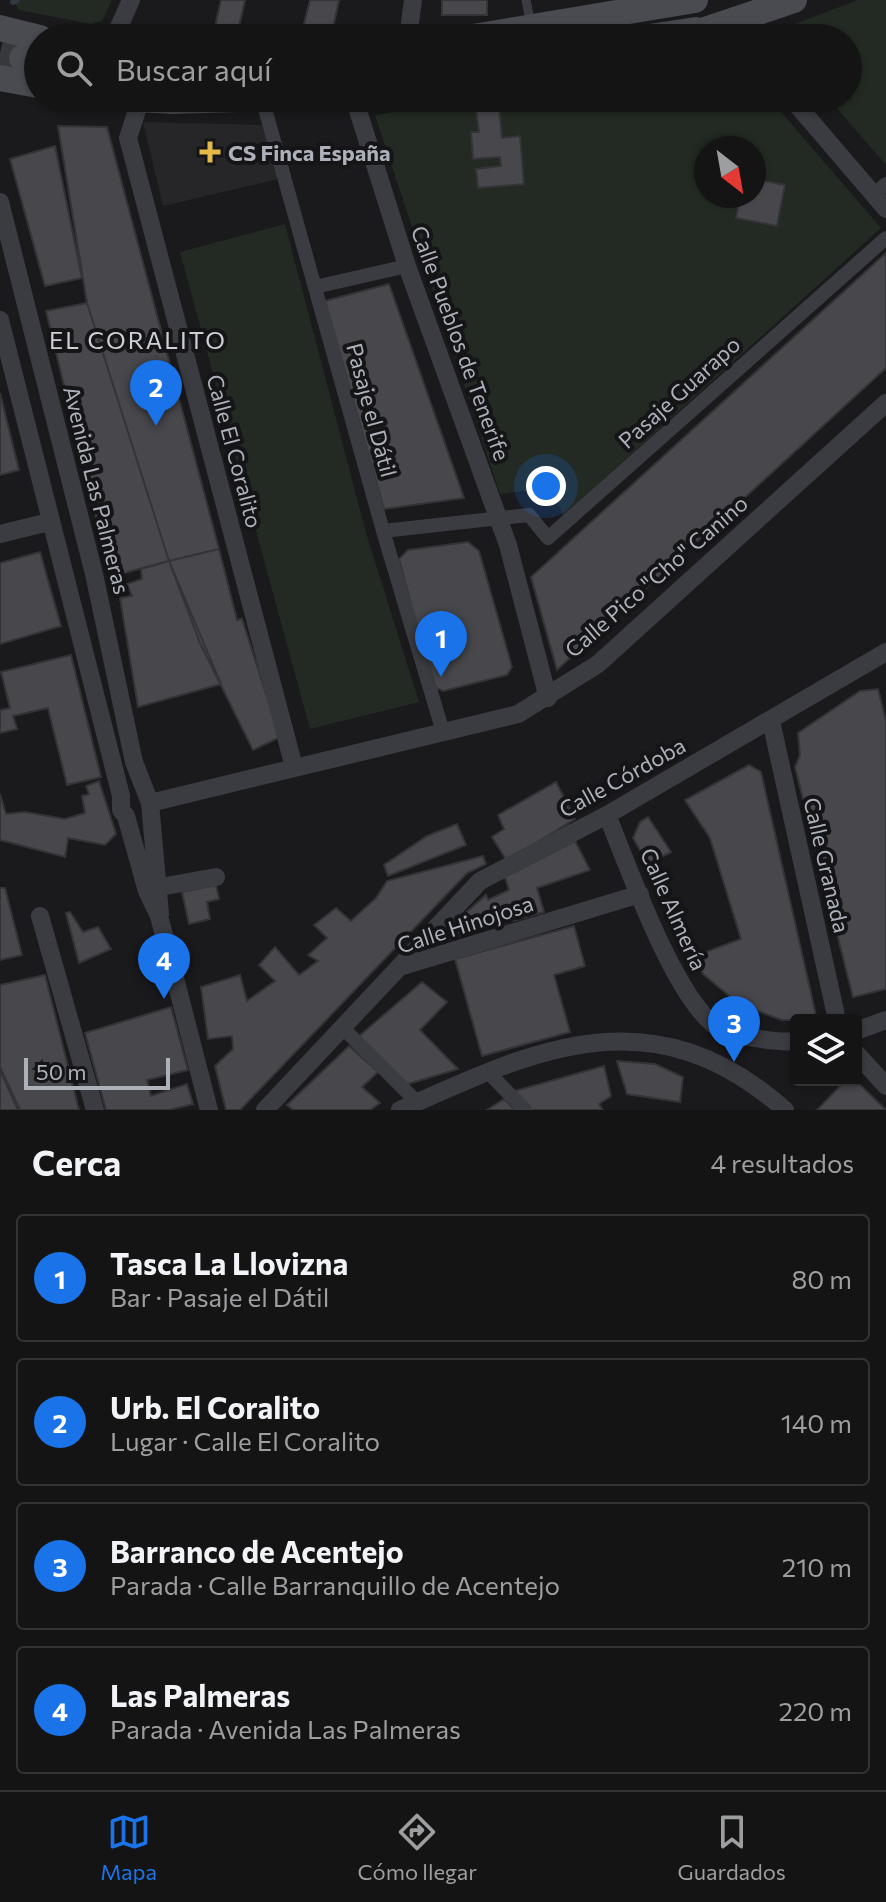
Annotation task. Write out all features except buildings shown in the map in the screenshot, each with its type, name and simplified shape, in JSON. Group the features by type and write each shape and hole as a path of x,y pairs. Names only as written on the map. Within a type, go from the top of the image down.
{"main road":[{"path":"555,24 654,3 695,0"},
{"path":"625,24 704,0"},
{"path":"758,24 794,0"},
{"path":"0,28 24,34"},
{"path":"0,78 24,82"}],"street":[{"path":"120,24 131,0"},
{"path":"410,24 413,0"},
{"name":"Calle El Coralito","path":"128,112 128,138 294,767"},
{"name":"Pasaje el Dátil","path":"266,112 383,531 443,732"},
{"name":"Calle Pueblos de Tenerife","path":"358,112 407,266 498,518 548,698"},
{"path":"805,112 880,189 886,209"},
{"name":"Avenida Las Palmeras","path":"0,202 94,574 134,762 148,800 162,926"},
{"name":"Pasaje Guarapo","path":"498,518 529,515 548,538 886,238"},
{"path":"315,287 407,266"},
{"path":"0,320 121,796 121,810 126,816 142,817 148,800 135,788 121,796"},
{"name":"Calle Pico \"Cho\" Canino","path":"148,800 518,714 548,698 598,664 886,403"},
{"path":"383,531 498,518"},
{"path":"0,534 49,522"},
{"name":"Calle Córdoba","path":"400,966 480,881 607,815 886,653"},
{"name":"Calle Granada","path":"771,721 836,1014"},
{"name":"Calle Almería","path":"607,815 687,996 715,1026 776,1043 790,1042"},
{"name":"Avenida Las Palmeras","path":"126,816 147,891 162,926 209,1110"},
{"path":"160,887 216,877"},
{"name":"Calle Hinojosa","path":"265,1110 400,966 640,894"},
{"path":"40,916 95,1110"},
{"path":"862,1029 886,1020"},
{"path":"342,1027 412,1108 446,1087 562,1047 631,1039 700,1055 763,1091 785,1110"},
{"path":"862,1060 886,1086"},
{"path":"487,1071 525,1110"}],"lane":[{"path":"526,0 531,24"}],"shaded area":[{"path":"13,0 112,0 102,21 91,24 19,10"},
{"path":"858,0 886,0 886,165 840,112 862,112 862,24 795,24"},
{"path":"394,112 781,112 881,228 563,516 552,487 500,494 375,115"},
{"name":"CS Finca España","path":"143,122 264,125 278,179 163,206"},
{"path":"285,224 366,533 419,702 310,729 180,252"}],"waterway":[{"path":"13,2 17,0"}],"tunnel":[{"path":"0,53 22,58"}],"place":[{"name":"CS Finca España","path":"210,152"},
{"name":"Urb. El Coralito","path":"156,426"},
{"name":"Tasca La Llovizna","path":"441,677"},
{"name":"Las Palmeras","path":"164,999"},
{"name":"Barranco de Acentejo","path":"734,1062"}],"district":[{"name":"EL CORALITO","path":"138,339"}]}
